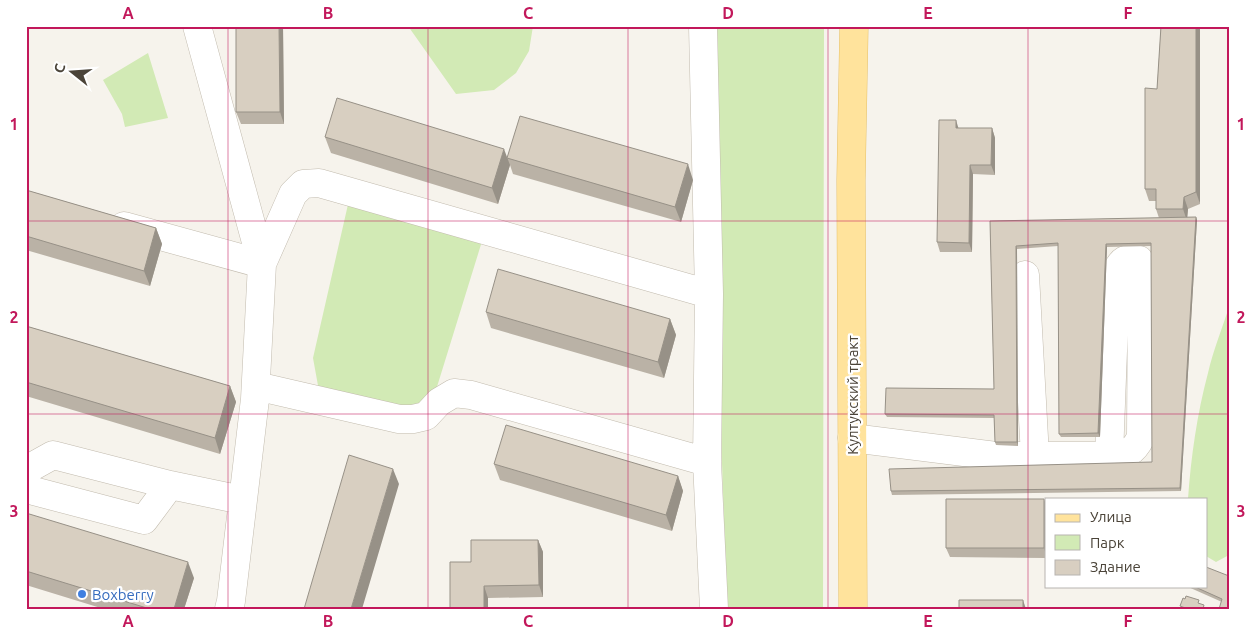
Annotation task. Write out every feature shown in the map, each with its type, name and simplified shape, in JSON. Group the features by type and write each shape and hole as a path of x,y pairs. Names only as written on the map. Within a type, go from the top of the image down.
{"main road":[{"path":"844,26 851,180"},
{"path":"851,180 854,26"},
{"name":"Култукский тракт","path":"851,180 853,609"}],"lane":[{"path":"197,26 262,264 256,393 229,609"},
{"path":"703,26 709,294 707,462 714,609"},
{"path":"262,264 293,194 303,184 319,183 709,294"},
{"path":"102,220 262,264"},
{"path":"852,438 996,456 1110,456 1123,455 1131,451 1141,437 1142,266 1139,260 1132,258 1124,259 1116,272 1110,456"},
{"path":"1025,275 1035,456"},
{"path":"227,391 256,393 399,419 414,419 426,416 439,402 454,393 471,395 707,462"},
{"path":"26,470 53,455 170,485 242,500"},
{"path":"26,489 144,520 170,485"}],"green space":[{"path":"408,26 533,26 529,51 516,73 494,90 456,94"},
{"path":"707,26 824,26 823,609 727,609"},
{"path":"148,53 168,118 125,127 122,114 103,80"},
{"path":"349,200 483,238 432,403 408,415 319,391 313,358"},
{"path":"1229,307 1229,555 1216,562 1208,557 1208,498 1188,498 1198,420 1212,356"}],"building":[{"path":"236,26 279,26 280,112 236,112"},
{"path":"1161,26 1196,26 1196,192 1184,197 1183,209 1156,209 1156,189 1145,189 1145,88 1157,89"},
{"path":"337,98 504,149 492,188 325,137"},
{"path":"520,116 688,164 675,207 507,158"},
{"path":"939,120 956,120 956,128 992,128 991,165 970,165 969,243 937,242"},
{"path":"26,190 156,228 144,271 26,236"},
{"path":"1196,217 1180,488 891,491 889,469 1152,462 1151,243 1106,244 1098,433 1059,434 1058,243 1016,246 1017,442 995,442 994,415 885,414 886,388 994,389 990,221"},
{"path":"498,269 670,319 658,362 486,312"},
{"path":"26,326 230,386 215,438 26,382"},
{"path":"506,425 678,476 666,515 494,464"},
{"path":"349,455 393,469 351,609 304,609"},
{"path":"946,499 1044,499 1044,548 946,548"},
{"path":"26,513 188,562 174,609 150,609 26,571"},
{"path":"471,540 538,540 539,585 484,586 484,609 450,609 450,562 471,562"},
{"path":"1208,568 1229,576 1229,609 1219,609 1222,599 1197,588 1208,588"},
{"path":"1186,596 1199,600 1198,603 1204,605 1203,609 1188,609 1180,606 1183,598 1185,599"},
{"path":"959,600 1023,600 1023,609 959,609"}],"place":[{"name":"Boxberry","path":"82,594"}]}
